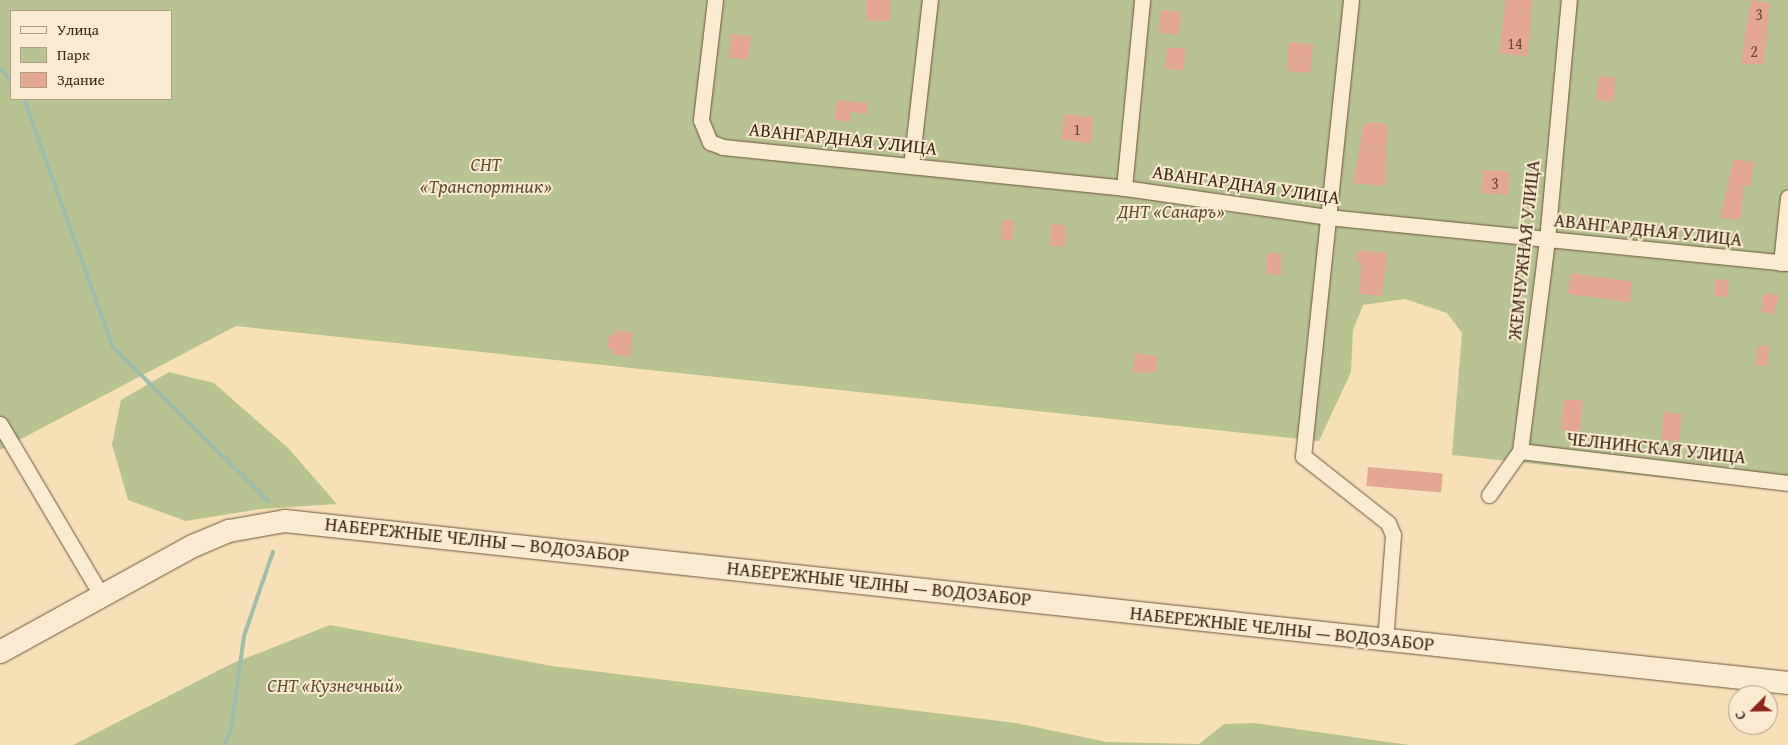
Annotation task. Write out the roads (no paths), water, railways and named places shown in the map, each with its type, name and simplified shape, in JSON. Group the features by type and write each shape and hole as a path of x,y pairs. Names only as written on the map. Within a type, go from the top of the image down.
{"main road":[{"name":"НАБЕРЕЖНЫЕ ЧЕЛНЫ — ВОДОЗАБОР","path":"0,652 101,595 229,531 285,521 328,522 1788,683"}],"street":[{"name":"АВАНГАРДНАЯ УЛИЦА","path":"715,0 701,120 704,134 723,147 1124,188 1327,217 1784,263"},
{"path":"912,166 930,0"},
{"path":"1124,188 1142,0"},
{"path":"1351,0 1303,456 1388,523 1393,535 1385,640"},
{"name":"ЖЕМЧУЖНАЯ УЛИЦА","path":"1489,494 1520,451 1547,240 1568,0"},
{"path":"1784,263 1788,197"},
{"path":"0,424 101,595"},
{"name":"ЧЕЛНИНСКАЯ УЛИЦА","path":"1520,451 1788,483"}],"waterway":[{"path":"0,68 10,80"},
{"path":"24,100 113,347 268,501"},
{"path":"224,745 231,730 244,636 273,552"}],"park label":[{"name":"СНТ «Транспортник»","path":"486,176"},
{"name":"ДНТ «Санаръ»","path":"1171,212"},
{"name":"СНТ «Кузнечный»","path":"335,686"}]}
